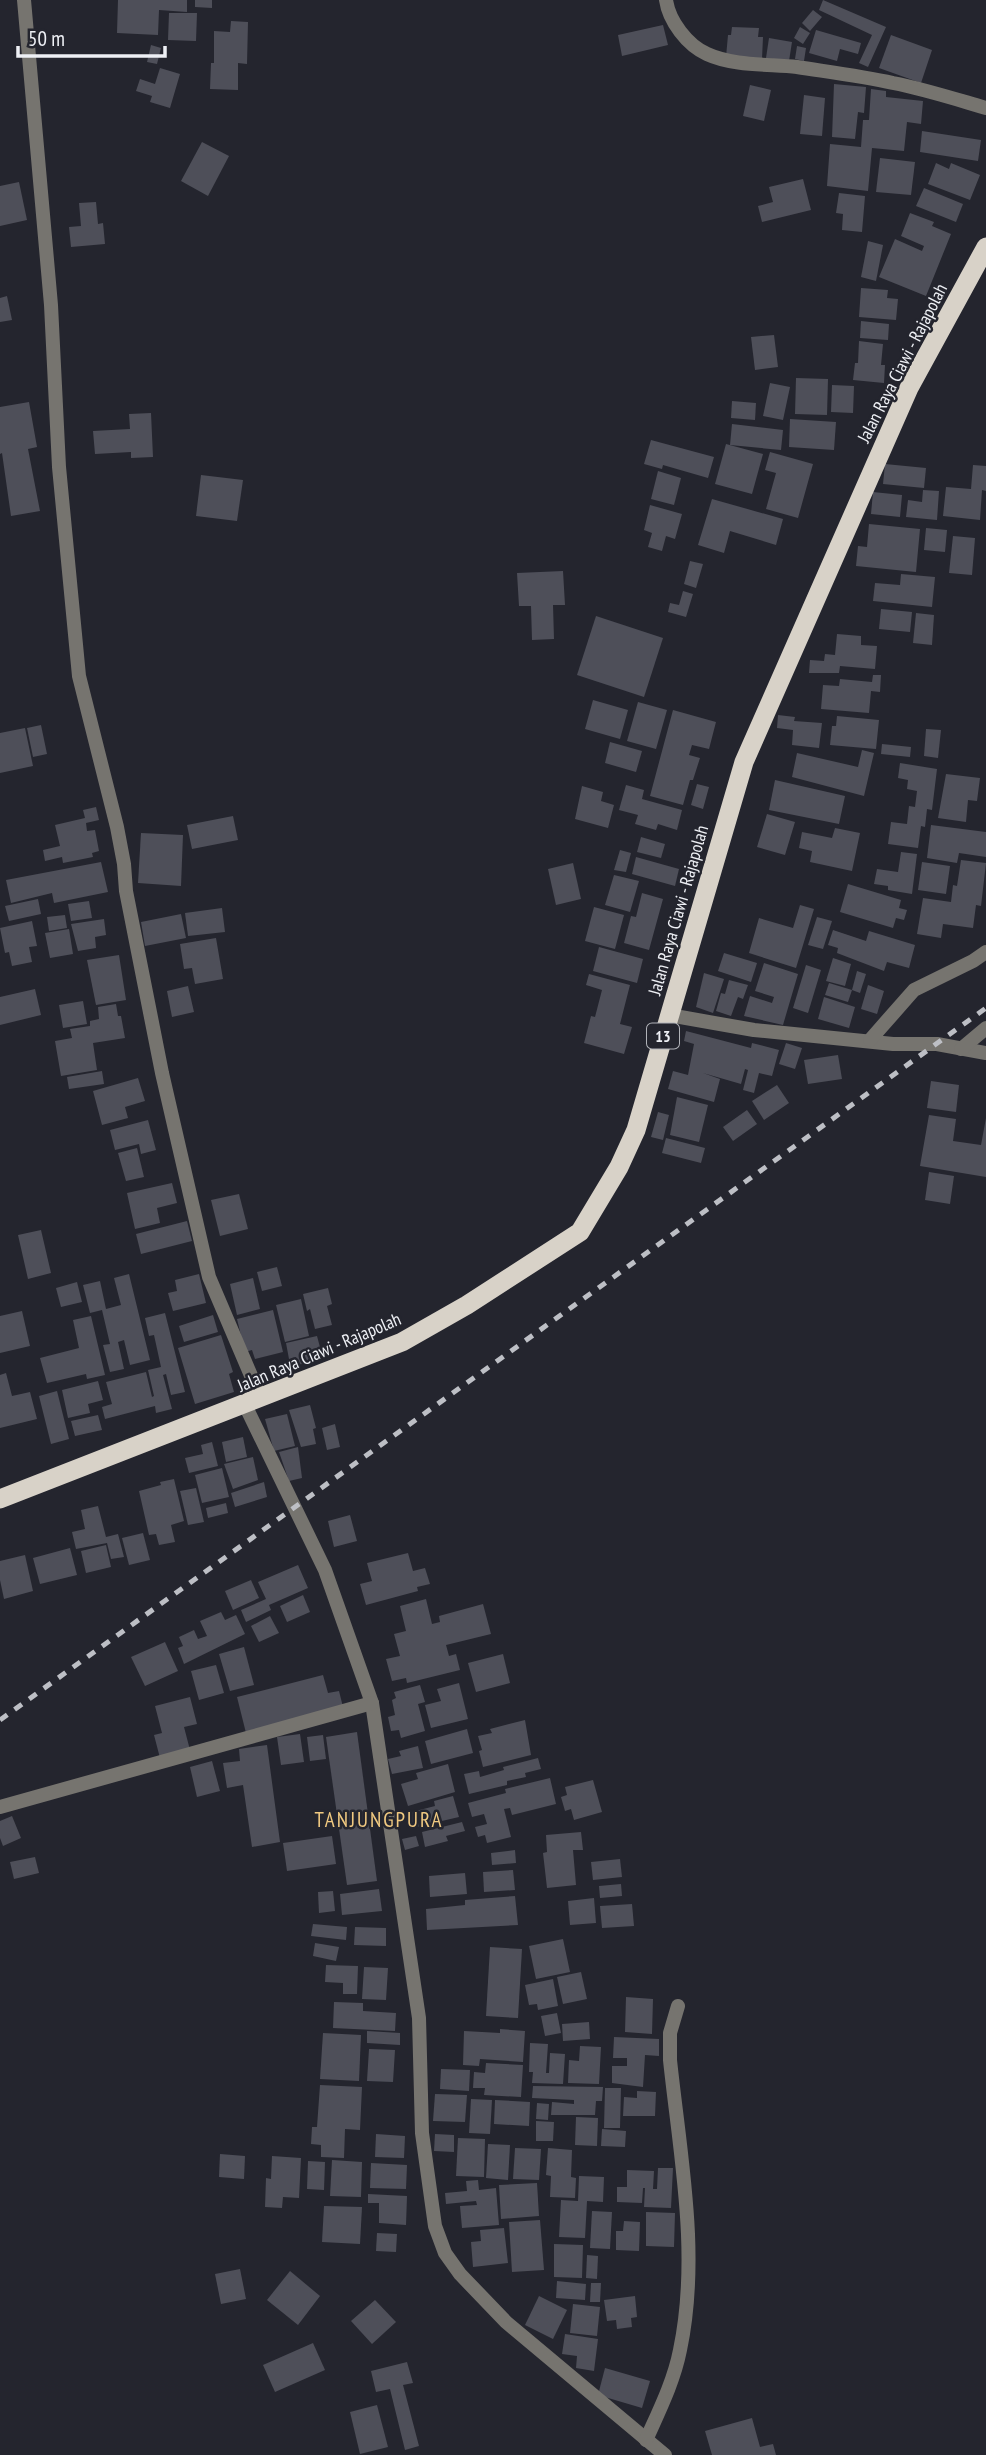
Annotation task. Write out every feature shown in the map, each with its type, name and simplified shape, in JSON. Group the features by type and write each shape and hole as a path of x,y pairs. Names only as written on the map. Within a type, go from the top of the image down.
{"highway":[{"name":"Jalan Raya Ciawi - Rajapolah","path":"0,1499 402,1342 467,1305 580,1232 619,1167 636,1130 744,762 909,388 986,247"}],"street":[{"path":"24,0 51,305 59,467 79,676 117,827 126,891 162,1073 209,1277 253,1402 324,1570 372,1703 419,2018 424,2147 435,2226 445,2253 460,2274 506,2322 664,2455"},
{"path":"666,0 669,13 681,32 707,54 733,61 797,67 894,83 986,108"},
{"path":"870,1041 914,990 974,961 986,952"},
{"path":"670,1015 754,1030 893,1044 937,1044 986,1053"},
{"path":"961,1049 986,1028"},
{"path":"0,1807 372,1703"},
{"path":"646,2440 680,2353 689,2280 688,2236 670,2060 670,2033 678,2006"}],"building":[{"path":"118,0 187,0 187,12 159,10 158,35 117,33"},
{"path":"195,0 212,0 212,8 195,7"},
{"path":"823,0 886,27 868,67 859,63 872,35 819,10"},
{"path":"813,10 822,17 810,31 802,23"},
{"path":"169,13 197,13 196,41 168,40"},
{"path":"231,21 248,22 247,64 238,63 238,90 210,89 211,63 214,63 214,31 230,32"},
{"path":"663,25 668,45 622,56 618,35"},
{"path":"732,27 759,28 758,37 763,37 762,59 726,57 728,35 731,35"},
{"path":"800,27 810,33 803,44 794,38"},
{"path":"816,30 861,43 858,54 840,49 837,61 809,53"},
{"path":"891,35 932,50 921,83 879,68"},
{"path":"769,38 792,42 789,61 766,58"},
{"path":"151,45 161,48 157,64 147,62"},
{"path":"797,46 806,48 804,61 795,59"},
{"path":"160,68 180,74 170,108 150,102 152,96 136,91 140,79 155,84"},
{"path":"834,84 866,87 864,113 858,112 855,139 832,137"},
{"path":"750,85 771,90 764,121 743,116"},
{"path":"871,89 886,91 886,97 923,101 921,124 907,122 904,151 872,148 868,191 827,186 830,144 861,147 863,120 869,120"},
{"path":"804,95 825,98 822,136 800,134"},
{"path":"922,131 981,140 978,161 920,152"},
{"path":"202,142 229,156 208,196 181,181"},
{"path":"880,158 915,162 911,195 876,192"},
{"path":"936,163 949,169 951,163 980,175 970,200 928,184"},
{"path":"803,179 811,210 762,222 758,206 773,202 769,187"},
{"path":"19,182 27,220 0,226 0,186"},
{"path":"924,188 963,204 956,222 916,206"},
{"path":"839,193 865,196 862,232 842,230 843,214 836,213"},
{"path":"96,202 98,224 103,223 105,244 71,247 69,227 81,226 79,203"},
{"path":"910,213 934,222 932,226 951,234 926,296 879,277 895,239 922,251 924,246 901,236"},
{"path":"868,241 883,245 876,281 861,277"},
{"path":"861,288 888,290 887,298 898,299 896,320 859,317"},
{"path":"7,296 12,320 0,322 0,298"},
{"path":"861,321 889,324 888,340 860,338"},
{"path":"774,335 778,367 755,370 751,337"},
{"path":"859,341 883,344 881,365 885,365 884,383 853,380 855,363 858,363"},
{"path":"796,378 828,379 827,415 795,414"},
{"path":"770,383 790,387 783,420 763,416"},
{"path":"832,385 854,386 853,413 831,412"},
{"path":"732,401 756,403 755,420 731,418"},
{"path":"29,402 37,447 28,449 40,511 11,516 2,453 0,454 0,407"},
{"path":"151,413 153,457 131,458 131,452 95,454 93,431 130,429 129,414"},
{"path":"790,419 836,422 834,450 789,447"},
{"path":"732,424 783,430 781,450 730,445"},
{"path":"651,440 714,457 708,478 663,465 662,469 644,464"},
{"path":"726,444 763,454 752,494 715,484"},
{"path":"770,452 813,464 798,518 766,509 776,473 765,470"},
{"path":"885,464 926,468 924,488 883,484"},
{"path":"973,465 986,466 986,491 982,490 980,520 943,516 946,487 971,489"},
{"path":"658,471 681,478 674,505 651,499"},
{"path":"201,475 243,480 237,521 196,516"},
{"path":"923,490 939,491 937,520 906,517 908,500 922,502"},
{"path":"873,492 902,495 900,517 871,514"},
{"path":"712,499 783,519 776,545 730,531 724,553 698,545"},
{"path":"650,505 682,514 675,539 666,536 662,551 648,547 652,533 644,530"},
{"path":"869,524 920,529 916,572 856,566 858,546 867,547"},
{"path":"926,528 947,530 945,552 924,550"},
{"path":"953,536 975,538 972,575 949,573"},
{"path":"690,561 703,564 696,588 684,584"},
{"path":"563,571 565,605 553,605 554,639 532,640 531,606 519,606 517,573"},
{"path":"901,574 935,577 932,607 873,601 875,583 900,585"},
{"path":"683,591 693,594 686,617 668,612 670,603 679,605"},
{"path":"881,609 912,612 910,632 879,629"},
{"path":"916,613 934,615 932,645 913,643"},
{"path":"596,616 663,638 644,697 577,675"},
{"path":"837,634 861,636 861,645 877,646 875,669 840,666 839,673 809,673 810,660 824,661 825,654 835,655"},
{"path":"873,675 881,675 880,692 871,691 869,713 821,709 823,685 839,686 840,679 872,682"},
{"path":"593,700 628,710 620,739 585,729"},
{"path":"638,702 667,710 656,749 627,741"},
{"path":"673,710 716,722 709,749 692,745 689,755 700,758 683,805 650,796"},
{"path":"778,715 795,717 794,721 822,723 819,748 792,745 793,730 777,728"},
{"path":"837,716 879,720 876,749 830,745 832,726 836,726"},
{"path":"41,725 47,754 33,757 27,728"},
{"path":"25,728 33,766 0,773 0,733"},
{"path":"926,729 941,730 938,758 924,756"},
{"path":"610,742 642,751 636,772 605,763"},
{"path":"882,744 911,747 910,757 881,754"},
{"path":"862,750 874,753 864,796 792,777 797,753 858,767"},
{"path":"900,763 937,769 932,810 927,809 918,848 888,844 891,822 907,824 909,806 915,807 917,791 907,789 908,780 898,778"},
{"path":"946,774 980,778 977,801 968,800 966,822 938,818"},
{"path":"775,780 845,796 839,824 769,810"},
{"path":"697,784 709,787 703,809 691,805"},
{"path":"626,785 644,790 642,799 682,810 677,830 658,824 656,830 635,824 638,815 619,810"},
{"path":"582,786 603,792 601,801 614,805 608,828 575,819"},
{"path":"96,807 99,820 86,823 87,831 95,830 99,851 92,853 93,857 63,863 62,857 45,861 43,850 60,846 55,825 85,818 83,810"},
{"path":"767,814 795,822 785,855 757,847"},
{"path":"233,816 238,840 192,849 187,825"},
{"path":"931,825 986,832 986,857 959,853 957,863 927,858"},
{"path":"835,828 860,833 852,871 810,862 812,851 799,848 802,832 832,838"},
{"path":"141,833 183,835 181,886 138,883"},
{"path":"641,837 665,844 661,858 637,852"},
{"path":"620,850 631,853 626,872 614,870"},
{"path":"901,852 917,854 912,894 888,890 888,886 874,884 877,869 898,872"},
{"path":"636,857 679,869 675,886 632,874"},
{"path":"961,860 986,863 981,906 976,905 973,928 943,924 941,938 917,934 923,898 951,902 953,885 957,886"},
{"path":"101,862 108,892 54,903 52,893 11,903 6,880"},
{"path":"922,862 950,866 946,894 918,890"},
{"path":"573,863 581,899 556,905 548,869"},
{"path":"614,875 639,881 630,912 605,905"},
{"path":"848,884 901,900 899,908 907,910 904,920 896,918 893,928 840,912"},
{"path":"642,893 663,899 649,950 624,943 631,916 636,917"},
{"path":"38,899 41,914 9,921 5,906"},
{"path":"89,901 92,918 71,921 68,904"},
{"path":"800,905 814,909 796,968 749,953 759,918 793,928"},
{"path":"594,907 624,915 615,949 585,941"},
{"path":"222,908 225,932 188,936 185,913"},
{"path":"181,914 186,938 145,946 141,922"},
{"path":"65,915 67,928 49,931 47,917"},
{"path":"817,917 832,921 823,949 808,945"},
{"path":"104,919 106,935 95,937 96,948 78,951 71,924"},
{"path":"32,921 37,946 29,947 32,962 12,966 9,952 5,953 0,928"},
{"path":"69,929 73,954 50,958 45,933"},
{"path":"833,930 866,941 869,931 915,945 909,968 887,962 884,971 837,953 838,948 828,945"},
{"path":"216,938 223,979 195,984 192,968 184,969 180,944"},
{"path":"599,947 643,959 637,983 593,971"},
{"path":"724,953 757,963 751,982 718,971"},
{"path":"119,955 126,1000 96,1005 87,960"},
{"path":"833,958 851,964 845,986 826,981"},
{"path":"764,963 798,974 783,1025 744,1016 750,996 772,1003 774,997 755,991"},
{"path":"806,965 821,970 808,1013 793,1008"},
{"path":"857,971 866,974 860,993 852,990"},
{"path":"704,973 724,979 713,1013 696,1007"},
{"path":"589,974 630,985 620,1024 632,1027 624,1054 584,1043 602,990 586,985"},
{"path":"729,980 748,985 743,999 738,997 731,1016 716,1011 721,993 725,994"},
{"path":"829,983 852,990 848,1002 825,995"},
{"path":"868,985 884,991 877,1014 861,1009"},
{"path":"188,986 194,1012 172,1017 167,991"},
{"path":"35,989 41,1015 0,1025 0,997"},
{"path":"824,997 855,1007 849,1028 818,1019"},
{"path":"83,1001 87,1024 63,1028 59,1005"},
{"path":"116,1004 125,1038 93,1043 97,1070 61,1076 55,1041 72,1038 70,1029 90,1026 90,1021 99,1019 98,1007"},
{"path":"686,1031 751,1048 752,1043 779,1050 772,1076 759,1073 754,1093 743,1090 748,1070 745,1069 741,1084 703,1073 720,1079 714,1102 668,1089 673,1071 688,1075 694,1044 684,1041"},
{"path":"786,1043 802,1048 795,1069 779,1064"},
{"path":"838,1055 842,1079 808,1084 804,1060"},
{"path":"102,1071 104,1084 69,1089 67,1077"},
{"path":"138,1078 145,1101 125,1107 128,1118 102,1125 93,1091"},
{"path":"931,1081 959,1085 956,1112 927,1108"},
{"path":"777,1085 789,1103 764,1120 752,1101"},
{"path":"677,1097 708,1105 699,1142 670,1135"},
{"path":"747,1110 757,1124 733,1141 723,1127"},
{"path":"658,1112 669,1115 663,1140 651,1137"},
{"path":"929,1115 956,1119 953,1141 981,1145 986,1118 986,1177 920,1166"},
{"path":"148,1120 156,1150 141,1154 139,1144 115,1150 110,1130"},
{"path":"666,1138 705,1148 701,1163 662,1153"},
{"path":"137,1148 144,1177 126,1181 118,1153"},
{"path":"929,1172 954,1176 950,1204 925,1200"},
{"path":"172,1183 177,1203 157,1208 160,1223 135,1229 127,1193"},
{"path":"239,1194 248,1229 220,1236 211,1200"},
{"path":"187,1221 192,1241 141,1254 136,1234"},
{"path":"41,1230 51,1273 28,1279 18,1235"},
{"path":"277,1267 282,1286 262,1291 257,1272"},
{"path":"129,1274 150,1360 130,1365 124,1340 118,1342 124,1369 110,1372 103,1345 110,1344 102,1310 90,1313 83,1285 100,1281 106,1309 121,1305 114,1278"},
{"path":"199,1274 206,1303 173,1311 168,1293 177,1291 175,1280"},
{"path":"253,1278 260,1309 237,1315 230,1284"},
{"path":"77,1282 82,1302 61,1307 56,1288"},
{"path":"328,1288 332,1304 327,1306 332,1325 315,1329 303,1294"},
{"path":"301,1299 309,1336 285,1342 276,1305"},
{"path":"273,1310 283,1352 255,1359 252,1350 245,1352 237,1319"},
{"path":"22,1311 30,1346 0,1353 0,1316"},
{"path":"165,1313 185,1392 171,1395 166,1374 163,1375 172,1409 156,1413 155,1406 105,1419 102,1407 112,1404 106,1382 146,1372 152,1397 154,1396 148,1370 161,1367 154,1335 149,1336 145,1318"},
{"path":"213,1315 218,1332 184,1342 179,1326"},
{"path":"91,1316 105,1375 87,1379 86,1374 47,1383 40,1358 79,1348 73,1320"},
{"path":"221,1335 233,1372 229,1374 234,1392 195,1404 178,1348"},
{"path":"317,1336 321,1351 315,1352 317,1360 298,1365 296,1357 289,1359 286,1343"},
{"path":"6,1373 12,1396 30,1392 37,1419 0,1428 0,1375"},
{"path":"98,1381 103,1400 88,1404 90,1413 68,1418 62,1390"},
{"path":"57,1391 69,1439 51,1444 39,1396"},
{"path":"310,1405 316,1428 313,1429 316,1444 301,1447 289,1410"},
{"path":"287,1414 295,1446 274,1451 265,1419"},
{"path":"98,1415 102,1430 75,1436 71,1421"},
{"path":"335,1424 340,1447 327,1450 322,1428"},
{"path":"243,1437 247,1457 226,1462 222,1442"},
{"path":"212,1442 218,1466 189,1473 185,1458 203,1454 201,1445"},
{"path":"298,1447 302,1478 289,1481 279,1452"},
{"path":"253,1457 258,1480 233,1489 224,1464"},
{"path":"222,1468 229,1497 202,1503 195,1475"},
{"path":"174,1479 184,1521 171,1525 175,1542 159,1545 156,1534 149,1535 139,1491"},
{"path":"264,1482 267,1497 235,1507 231,1493"},
{"path":"196,1488 204,1522 188,1525 180,1491"},
{"path":"226,1503 228,1513 208,1518 206,1508"},
{"path":"98,1506 106,1537 118,1534 124,1557 111,1559 107,1543 76,1549 72,1532 85,1529 81,1510"},
{"path":"350,1515 357,1541 334,1547 328,1521"},
{"path":"143,1533 150,1560 129,1565 122,1538"},
{"path":"106,1545 111,1567 86,1573 81,1551"},
{"path":"70,1548 77,1575 40,1584 33,1558"},
{"path":"408,1553 413,1571 425,1568 430,1584 417,1587 418,1591 366,1605 360,1584 372,1581 367,1563"},
{"path":"25,1555 33,1591 4,1599 0,1561"},
{"path":"298,1565 308,1588 269,1605 271,1610 246,1622 241,1610 266,1599 258,1582"},
{"path":"251,1580 259,1598 233,1610 225,1591"},
{"path":"303,1595 310,1612 287,1622 280,1606"},
{"path":"426,1599 432,1624 440,1622 439,1616 483,1604 491,1634 446,1645 449,1656 456,1654 460,1670 407,1683 406,1678 392,1681 386,1659 400,1656 394,1634 406,1631 400,1606"},
{"path":"221,1612 225,1620 236,1615 245,1634 184,1664 178,1648 183,1646 179,1637 194,1630 198,1639 207,1636 200,1621"},
{"path":"270,1616 279,1633 259,1642 251,1626"},
{"path":"165,1642 178,1671 145,1686 131,1657"},
{"path":"244,1647 254,1685 230,1691 219,1654"},
{"path":"503,1654 510,1683 476,1692 468,1663"},
{"path":"216,1665 224,1693 199,1700 191,1671"},
{"path":"323,1675 328,1693 339,1691 343,1707 246,1733 237,1697"},
{"path":"459,1683 468,1719 431,1728 425,1705 441,1701 437,1689"},
{"path":"420,1685 425,1702 418,1704 425,1731 401,1738 399,1730 391,1731 388,1717 395,1715 392,1700 396,1698 394,1692"},
{"path":"190,1697 197,1724 184,1727 190,1750 160,1758 154,1735 162,1733 155,1706"},
{"path":"525,1720 531,1755 483,1767 478,1736 492,1733 490,1729"},
{"path":"467,1729 473,1753 431,1764 425,1741"},
{"path":"357,1732 377,1881 347,1885 326,1737"},
{"path":"300,1734 304,1762 281,1765 277,1737"},
{"path":"323,1735 326,1759 310,1761 307,1737"},
{"path":"267,1745 280,1842 252,1847 243,1785 227,1788 223,1763 240,1761 239,1749"},
{"path":"418,1746 423,1768 392,1774 388,1759 401,1756 399,1751"},
{"path":"538,1758 541,1769 525,1773 526,1777 507,1781 507,1785 469,1794 464,1774 479,1771 480,1777 504,1770 503,1767"},
{"path":"212,1761 220,1791 197,1797 190,1767"},
{"path":"448,1764 455,1792 408,1806 401,1784 418,1779 416,1773"},
{"path":"550,1778 556,1804 512,1815 510,1808 504,1809 511,1837 487,1843 485,1835 478,1837 475,1827 487,1824 484,1814 472,1817 468,1803 506,1793 505,1789"},
{"path":"593,1780 602,1812 574,1820 571,1809 565,1811 561,1797 567,1795 565,1787"},
{"path":"453,1796 459,1817 412,1828 408,1813 435,1806 434,1801"},
{"path":"12,1816 21,1838 3,1846 0,1821"},
{"path":"462,1822 465,1831 446,1836 448,1841 425,1847 422,1832"},
{"path":"581,1832 583,1850 573,1850 576,1885 547,1888 543,1853 547,1852 546,1835"},
{"path":"332,1836 336,1864 287,1871 283,1843"},
{"path":"416,1836 419,1846 405,1850 402,1839"},
{"path":"515,1850 516,1863 492,1865 491,1853"},
{"path":"35,1857 39,1873 14,1879 10,1862"},
{"path":"620,1859 622,1877 593,1880 591,1862"},
{"path":"513,1870 515,1890 484,1892 483,1872"},
{"path":"465,1873 467,1894 430,1897 429,1876"},
{"path":"621,1884 622,1896 600,1898 599,1886"},
{"path":"379,1889 382,1911 342,1915 340,1894"},
{"path":"333,1891 335,1911 319,1913 318,1892"},
{"path":"515,1896 518,1925 427,1930 426,1909 465,1905 465,1900"},
{"path":"594,1898 596,1923 570,1925 568,1901"},
{"path":"632,1904 634,1926 602,1928 600,1906"},
{"path":"313,1924 347,1927 346,1940 311,1936"},
{"path":"355,1927 386,1928 386,1946 354,1945"},
{"path":"563,1939 570,1972 536,1979 529,1946"},
{"path":"315,1943 339,1947 336,1961 313,1956"},
{"path":"490,1947 522,1949 518,2018 486,2016"},
{"path":"326,1965 358,1966 357,1994 343,1994 343,1983 325,1982"},
{"path":"364,1967 388,1968 386,2000 362,1999"},
{"path":"581,1972 587,1999 563,2004 557,1977"},
{"path":"553,1979 558,2006 538,2010 537,2004 529,2005 525,1985"},
{"path":"626,1997 653,1999 652,2034 625,2032"},
{"path":"334,2002 363,2003 363,2011 396,2013 395,2031 333,2028"},
{"path":"557,2013 561,2033 545,2036 541,2016"},
{"path":"589,2022 590,2039 563,2041 562,2024"},
{"path":"500,2029 525,2031 523,2062 480,2059 479,2066 463,2065 464,2031 500,2033"},
{"path":"367,2031 400,2033 400,2045 367,2043"},
{"path":"323,2033 361,2035 359,2081 320,2079"},
{"path":"614,2037 659,2039 659,2056 645,2055 643,2087 612,2083 612,2066 627,2066 627,2058 613,2058"},
{"path":"530,2043 548,2044 546,2073 549,2073 550,2053 565,2054 563,2084 532,2083 533,2072 529,2072"},
{"path":"580,2046 601,2047 599,2084 568,2083 569,2060 579,2061"},
{"path":"369,2049 395,2050 393,2082 367,2081"},
{"path":"486,2063 523,2065 521,2097 484,2095 485,2088 473,2088 474,2072 485,2073"},
{"path":"441,2069 470,2070 469,2091 440,2089"},
{"path":"320,2085 362,2087 360,2130 345,2129 344,2158 321,2157 321,2145 311,2144 312,2127 317,2127"},
{"path":"533,2086 603,2087 602,2101 596,2101 595,2115 551,2115 552,2102 574,2104 574,2100 532,2098"},
{"path":"605,2088 621,2088 620,2128 604,2128"},
{"path":"637,2091 656,2092 655,2116 623,2116 624,2097 637,2098"},
{"path":"435,2094 467,2095 465,2122 433,2121"},
{"path":"471,2099 492,2100 490,2134 469,2133"},
{"path":"495,2100 530,2102 529,2126 494,2124"},
{"path":"537,2103 549,2104 548,2120 536,2119"},
{"path":"576,2117 598,2118 597,2146 575,2145"},
{"path":"536,2121 554,2122 553,2141 536,2141"},
{"path":"602,2129 626,2131 625,2147 601,2146"},
{"path":"376,2134 405,2136 404,2158 375,2157"},
{"path":"435,2134 454,2135 454,2152 434,2151"},
{"path":"458,2138 485,2139 484,2177 456,2176"},
{"path":"488,2144 510,2145 508,2180 486,2178"},
{"path":"515,2148 541,2149 539,2180 513,2179"},
{"path":"548,2148 572,2150 571,2177 576,2178 575,2198 550,2197 551,2176 546,2175"},
{"path":"220,2154 245,2156 244,2179 219,2177"},
{"path":"272,2156 301,2158 299,2198 283,2197 282,2208 265,2207 266,2178 271,2179"},
{"path":"332,2160 362,2162 361,2197 330,2196"},
{"path":"308,2161 325,2162 324,2190 307,2189"},
{"path":"371,2163 407,2165 406,2189 370,2188"},
{"path":"658,2168 673,2168 671,2208 644,2207 645,2188 642,2203 617,2202 617,2187 627,2187 627,2170 654,2171 653,2189 657,2189"},
{"path":"579,2176 604,2177 603,2202 587,2201 585,2238 559,2237 561,2200 578,2201"},
{"path":"478,2180 479,2190 496,2188 499,2225 462,2228 460,2206 477,2205 476,2201 446,2204 445,2193 467,2191 466,2181"},
{"path":"537,2183 539,2216 501,2219 499,2185"},
{"path":"368,2194 407,2196 406,2225 379,2223 379,2203 368,2203"},
{"path":"324,2206 362,2207 360,2244 322,2242"},
{"path":"592,2211 612,2212 610,2249 590,2248"},
{"path":"646,2212 675,2213 674,2247 646,2246"},
{"path":"540,2220 544,2270 512,2272 509,2222"},
{"path":"624,2221 640,2222 639,2251 616,2250 616,2231 623,2231"},
{"path":"504,2228 508,2263 473,2267 471,2242 481,2241 480,2230"},
{"path":"377,2233 397,2234 396,2252 376,2251"},
{"path":"554,2244 583,2245 582,2278 554,2277"},
{"path":"587,2255 598,2256 597,2279 586,2278"},
{"path":"240,2269 246,2299 221,2304 215,2274"},
{"path":"290,2271 320,2296 298,2325 267,2300"},
{"path":"557,2281 586,2284 585,2300 556,2298"},
{"path":"591,2283 601,2283 600,2302 590,2302"},
{"path":"539,2296 567,2310 553,2339 525,2325"},
{"path":"635,2296 637,2317 631,2318 632,2327 617,2329 616,2320 607,2321 604,2300"},
{"path":"375,2300 396,2322 372,2344 351,2321"},
{"path":"573,2304 600,2307 597,2336 570,2333"},
{"path":"565,2334 598,2339 594,2371 576,2368 577,2356 562,2354"},
{"path":"313,2343 325,2370 275,2392 263,2365"},
{"path":"407,2362 413,2383 403,2385 419,2446 405,2450 390,2389 376,2392 371,2371"},
{"path":"605,2368 650,2381 642,2408 598,2395"},
{"path":"377,2405 388,2447 360,2454 350,2412"},
{"path":"752,2418 760,2447 773,2444 776,2455 712,2455 705,2431"}],"railway":[{"path":"0,1720 986,1008"}],"district":[{"name":"TANJUNGPURA","path":"379,1819"}]}
